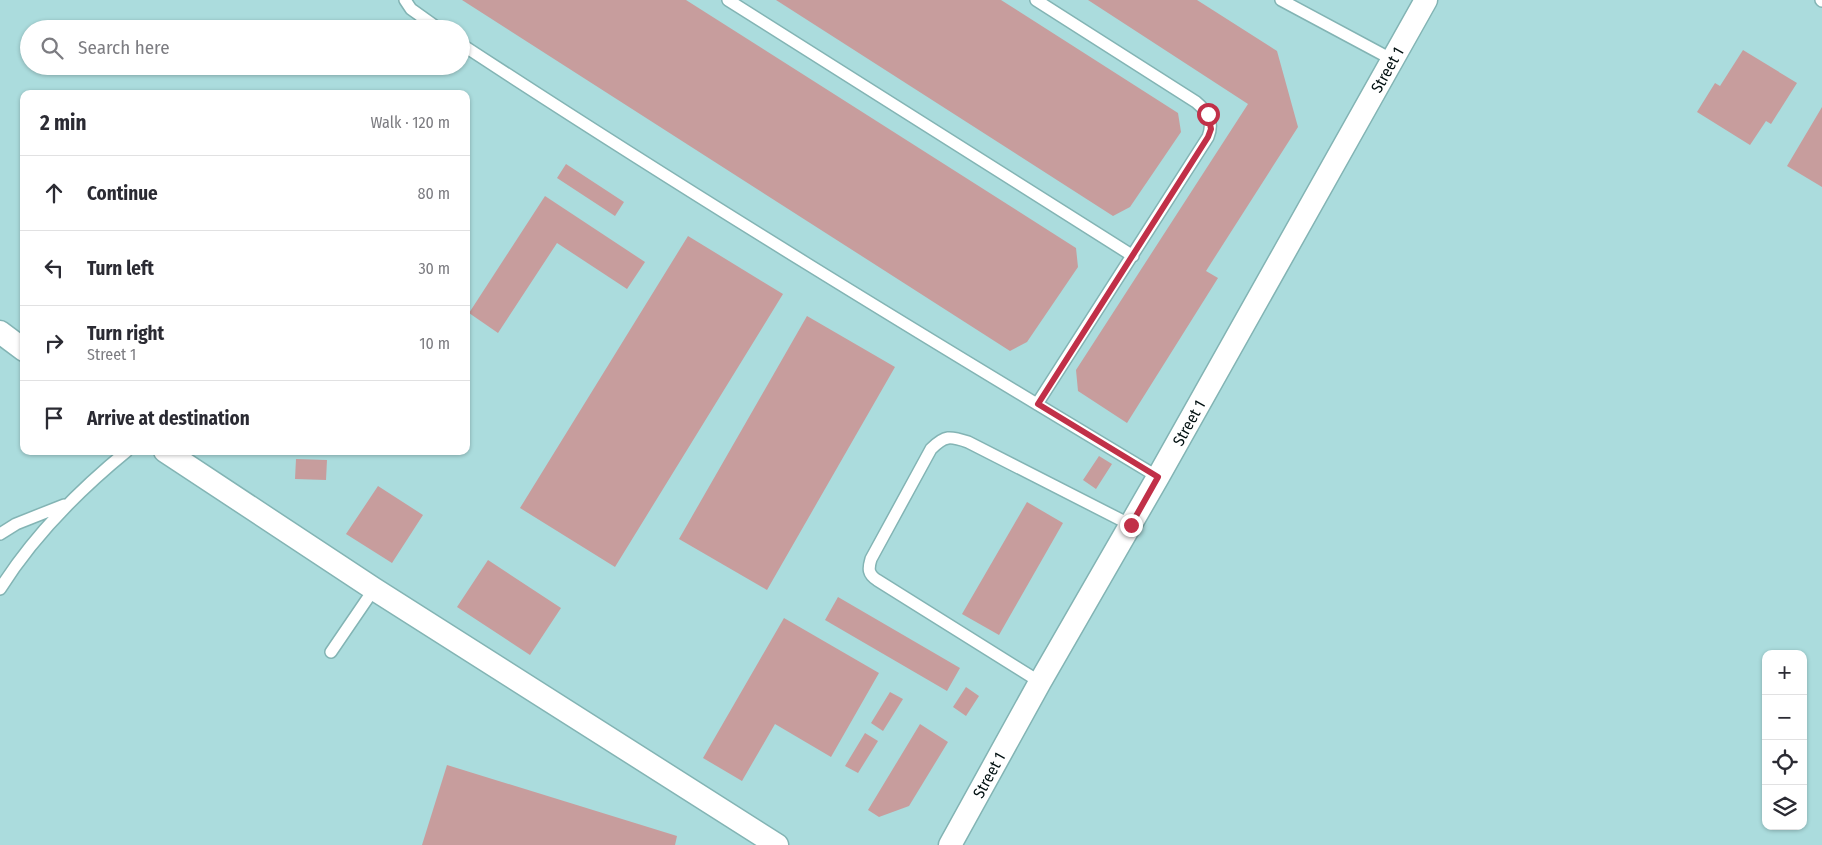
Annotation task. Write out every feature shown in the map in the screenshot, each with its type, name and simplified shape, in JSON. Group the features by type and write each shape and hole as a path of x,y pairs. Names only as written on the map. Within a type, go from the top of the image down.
{"street":[{"name":"Street 1","path":"950,845 1040,682 1131,525 1426,0"},
{"path":"0,332 20,347"},
{"path":"170,455 374,589 777,845"}],"lane":[{"path":"405,0 411,9 426,20"},
{"path":"728,0 1132,256"},
{"path":"1036,0 1196,102 1208,114 1211,129 1208,137 1038,404"},
{"path":"1281,0 1393,60"},
{"path":"470,50 601,136 755,233 1158,477"},
{"path":"1040,682 876,580 869,572 868,566 871,559 932,449 940,440 949,437 968,442 1131,525"},
{"path":"0,589 35,540 68,503 122,455"},
{"path":"0,534 16,524 68,503"},
{"path":"331,652 374,589"}],"building":[{"path":"462,0 686,0 1076,248 1078,267 1027,342 1010,351"},
{"path":"776,0 1001,0 1178,113 1181,132 1130,207 1113,216"},
{"path":"1088,0 1197,0 1277,51 1298,127 1206,271 1218,278 1127,423 1078,391 1076,370 1248,104"},
{"path":"1743,50 1797,83 1771,124 1766,121 1750,145 1697,112 1715,83 1720,86"},
{"path":"1822,107 1822,187 1787,166"},
{"path":"566,164 624,202 615,216 557,178"},
{"path":"545,196 645,262 627,289 557,243 498,333 470,314"},
{"path":"688,236 783,294 615,567 520,508"},
{"path":"807,316 895,367 767,590 679,539"},
{"path":"1099,456 1112,464 1096,489 1083,480"},
{"path":"296,459 327,460 326,480 295,479"},
{"path":"378,486 423,515 392,563 346,534"},
{"path":"1027,502 1063,523 999,635 962,614"},
{"path":"488,560 561,608 530,655 457,607"},
{"path":"838,597 960,668 947,691 825,620"},
{"path":"784,618 879,673 831,757 775,724 742,781 703,758"},
{"path":"966,687 979,696 966,716 953,707"},
{"path":"890,692 903,699 883,731 871,723"},
{"path":"920,724 948,742 909,806 879,817 868,810"},
{"path":"865,733 878,741 858,773 845,766"},
{"path":"447,765 677,836 675,845 422,845"}],"route":[{"path":"1131,525 1158,477 1038,404 1208,137 1211,129 1208,114"}]}
